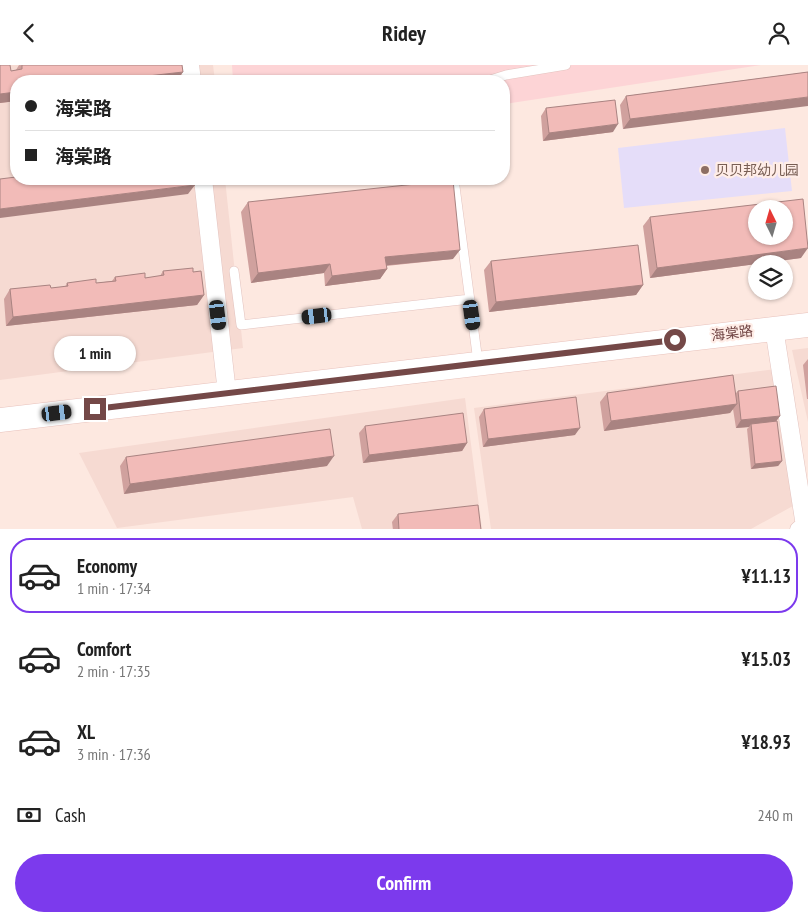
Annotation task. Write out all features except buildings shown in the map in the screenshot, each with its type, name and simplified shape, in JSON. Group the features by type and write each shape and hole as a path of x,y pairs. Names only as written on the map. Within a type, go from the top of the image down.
{"street":[{"path":"204,185 227,393"},
{"name":"海棠路","path":"0,420 808,325"},
{"path":"774,329 803,528"}],"lane":[{"path":"506,75 566,65"},
{"path":"455,185 478,363"},
{"path":"234,271 241,325 470,299"}],"shaded area":[{"path":"0,65 213,65 214,75 10,75 10,185 226,185 243,348 0,380"},
{"path":"232,65 761,65 510,103 510,75 233,75"},
{"name":"贝贝邦幼儿园","path":"785,128 792,191 624,208 618,148"},
{"path":"808,348 808,422 792,350"},
{"path":"776,369 802,501 751,529 491,529 474,408"},
{"path":"465,398 482,529 362,529 353,497 117,528 79,453"}],"place":[{"name":"贝贝邦幼儿园","path":"705,170"}],"route":[{"path":"95,409 675,340"}]}
